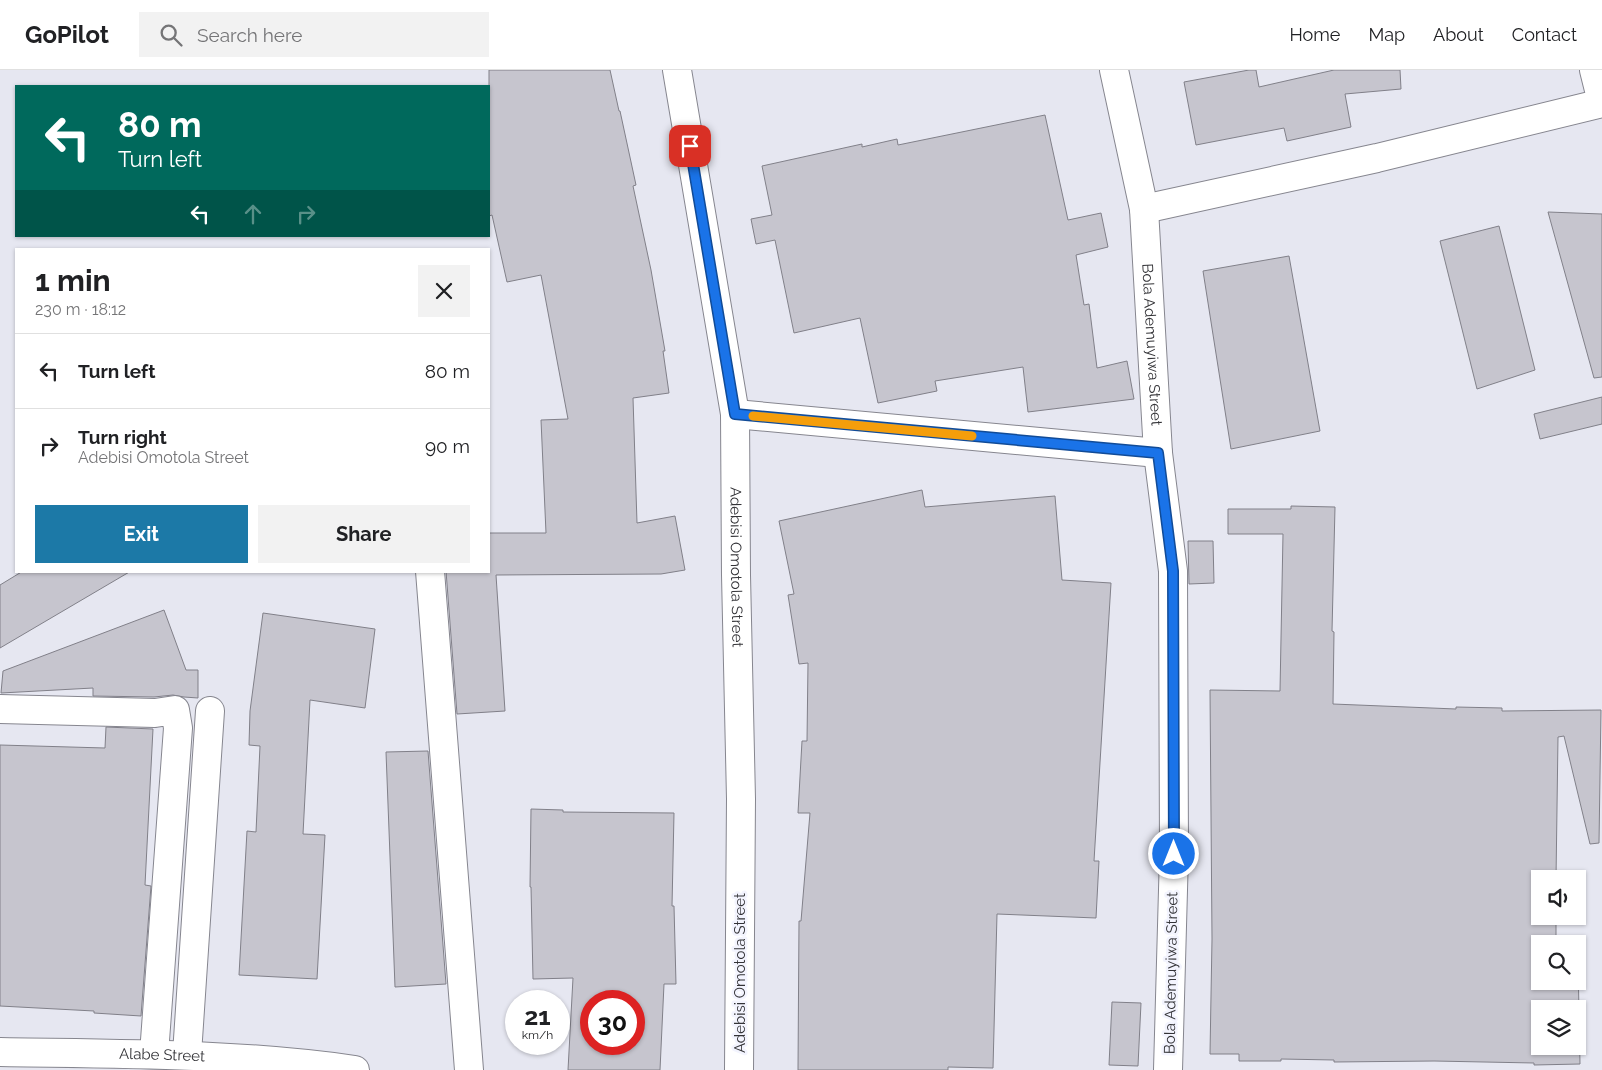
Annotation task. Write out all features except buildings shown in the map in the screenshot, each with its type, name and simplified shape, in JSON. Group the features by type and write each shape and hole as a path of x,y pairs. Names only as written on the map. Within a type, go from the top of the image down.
{"street":[{"name":"Adebisi Omotola Street","path":"677,70 735,414 736,575 741,799 739,1070"},
{"name":"Bola Ademuyiwa Street","path":"1114,70 1144,209 1158,453 1173,571 1174,854 1168,1070"},
{"path":"1144,209 1377,158 1602,103 1594,70"},
{"path":"735,414 1158,453"},
{"path":"430,573 469,1070"},
{"path":"0,709 155,713 175,710 178,728 154,1054"},
{"path":"187,1054 210,711"},
{"name":"Alabe Street","path":"0,1052 187,1054 355,1070"}],"slow traffic":[{"path":"753,416 972,436"}],"route":[{"path":"690,146 735,414 1158,453 1173,571 1174,854"}]}
